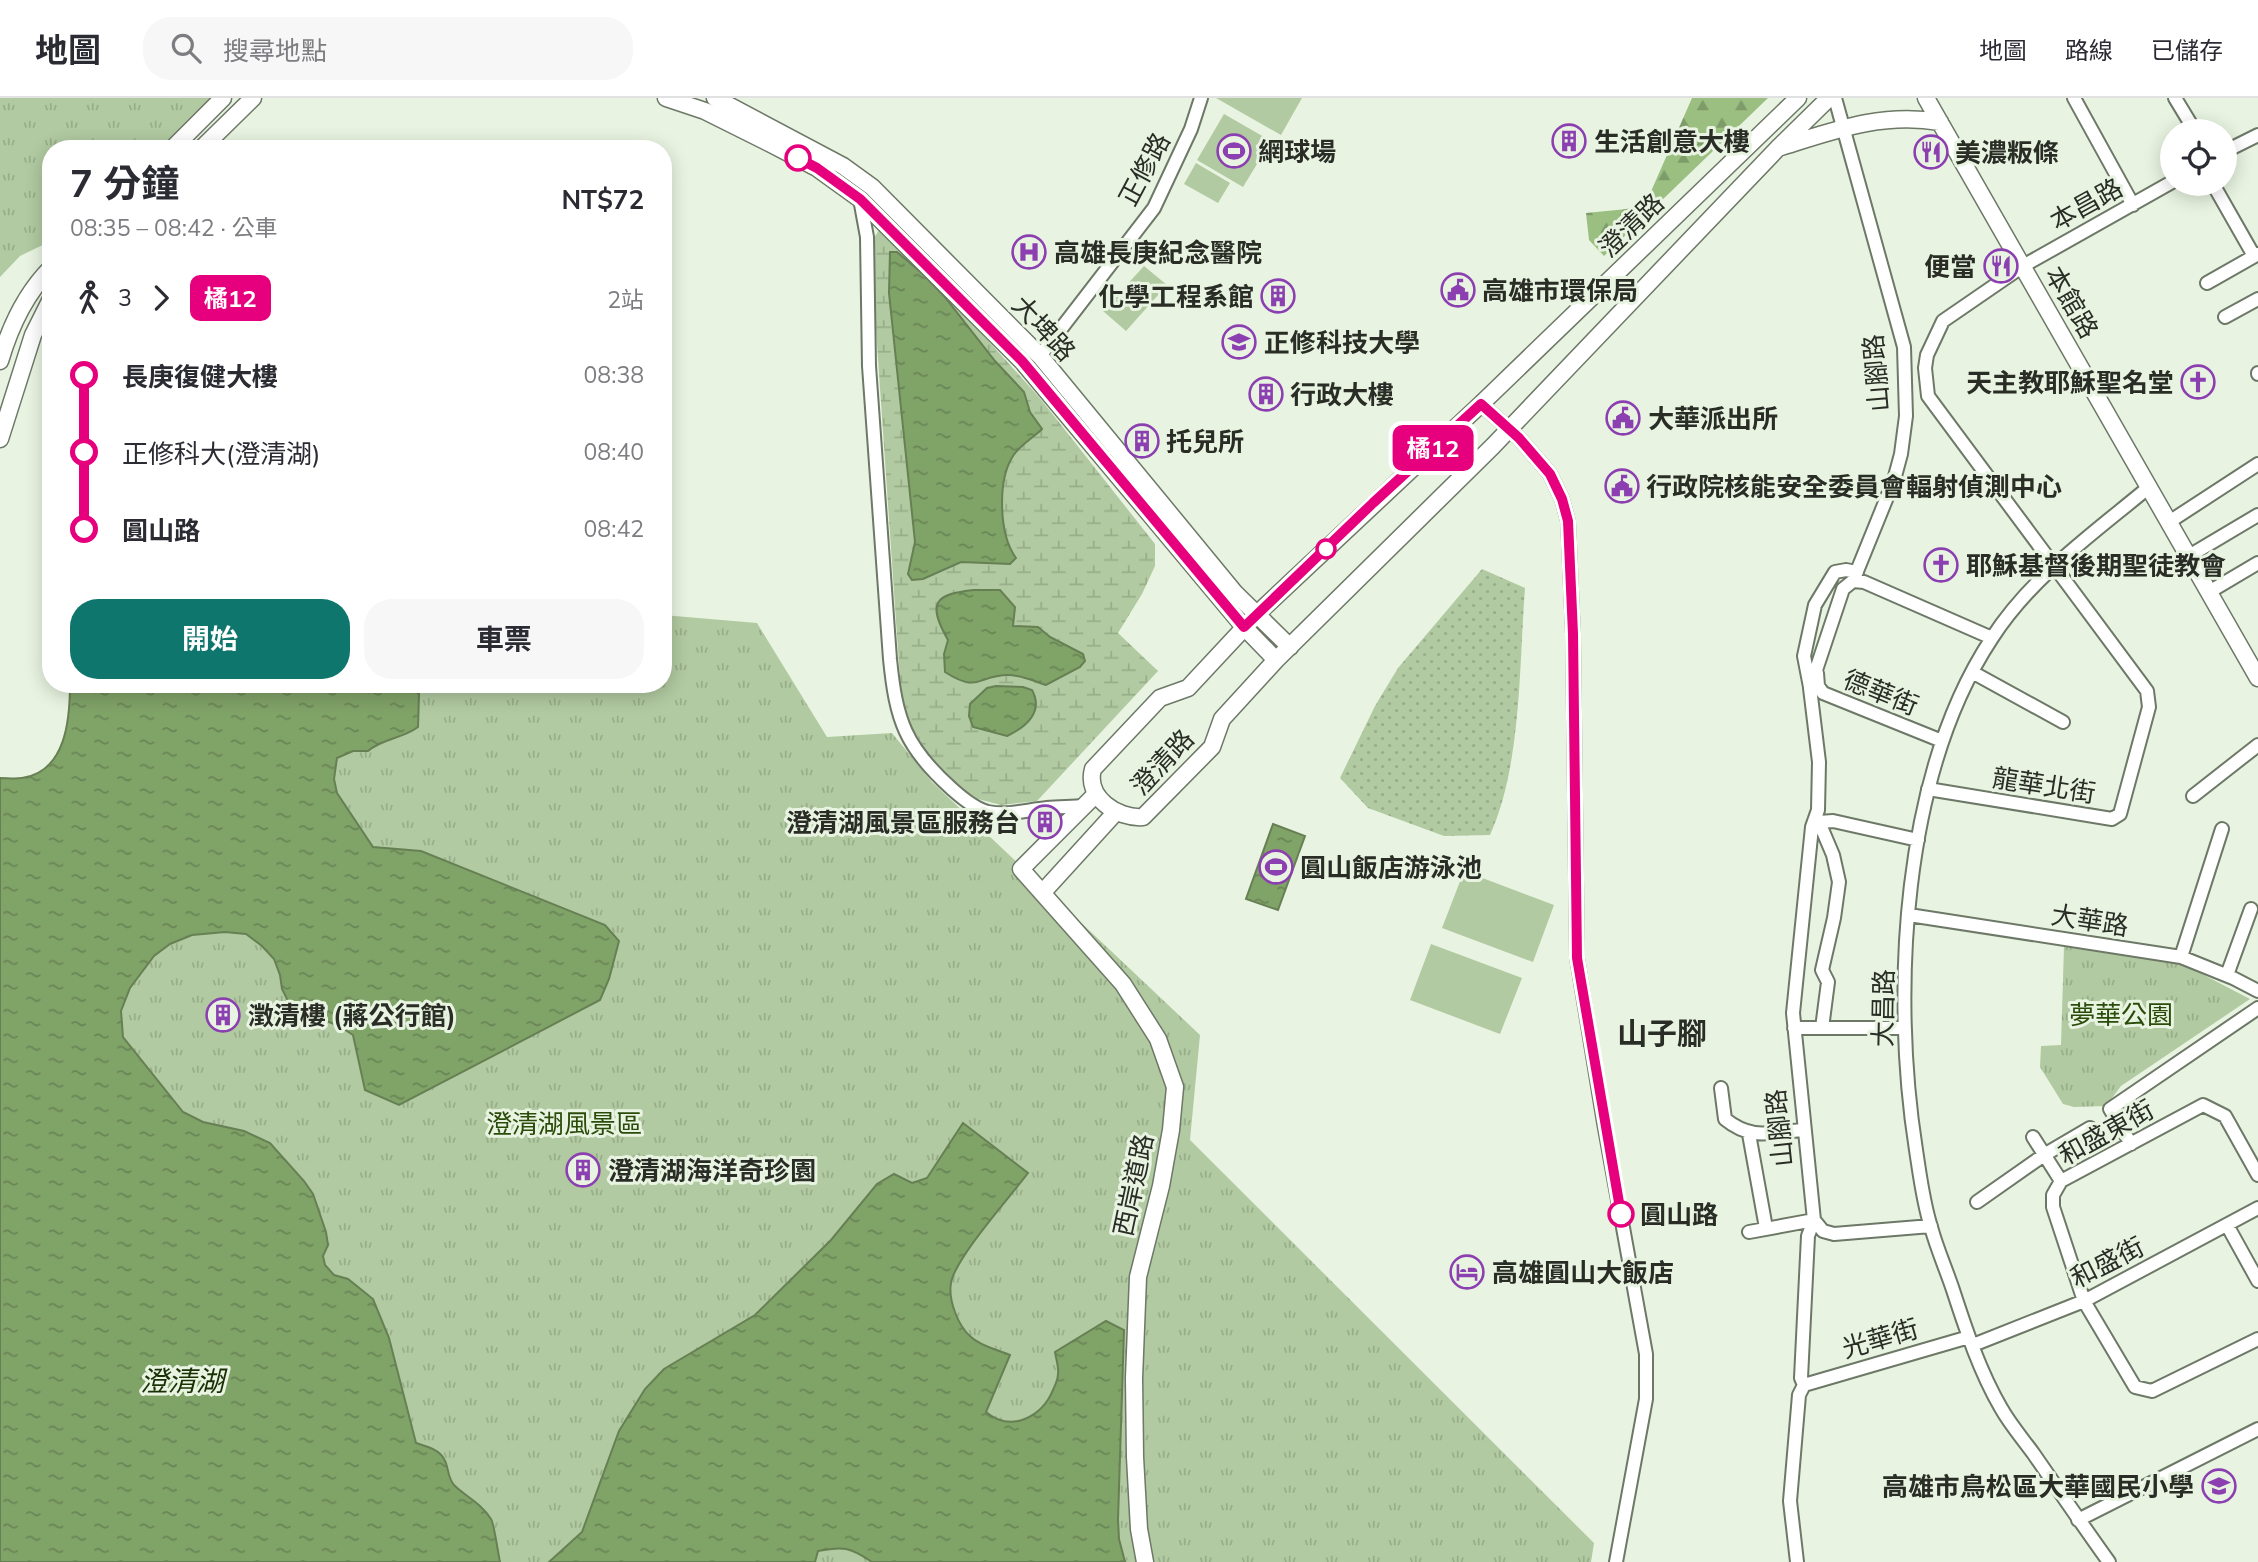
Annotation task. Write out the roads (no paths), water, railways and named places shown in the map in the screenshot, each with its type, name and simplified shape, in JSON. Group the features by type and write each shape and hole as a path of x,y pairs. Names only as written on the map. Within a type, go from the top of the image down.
{"main road":[{"path":"181,140 223,98"},
{"path":"210,140 253,98"},
{"name":"大埤路","path":"666,98 705,111 775,145 817,168 860,199 1022,361 1244,627 1276,660"},
{"name":"大埤路","path":"715,98 843,166 872,187 1040,356 1236,593 1290,647"},
{"name":"澄清路","path":"1798,98 1481,404 1257,614 1188,688 1160,698 1093,769 1091,778 1096,794 1115,813 1132,818 1143,817 1212,747 1222,719 1276,660 1509,429 1829,98"},
{"name":"本館路","path":"1930,99 1940,122 2258,678"},
{"path":"1757,138 1778,149 1843,127 1914,117 1940,122"},
{"path":"0,361 11,326 42,278"},
{"path":"0,439 33,335 42,317"},
{"path":"1084,806 1096,794"},
{"name":"西岸道路","path":"1084,806 1021,869 1123,984 1157,1039 1175,1087 1161,1186 1138,1277 1134,1378 1135,1457 1139,1528 1145,1562"},
{"path":"1043,892 1115,813"}],"street":[{"name":"正修路","path":"1040,356 1154,208 1191,129 1201,98"},
{"name":"山腳路","path":"1810,688 1843,589 1855,576 1894,480 1901,454 1906,402 1904,347 1835,98"},
{"path":"2074,98 2133,205"},
{"path":"2175,98 2188,119"},
{"path":"2237,146 2255,137 2258,151"},
{"name":"本昌路","path":"2053,566 1928,396 1925,368 1927,355 1943,321 2023,266 2160,189"},
{"path":"2207,283 2256,255 2220,196"},
{"path":"860,199 867,237 869,366 890,646 894,696 901,724 914,749 936,775 962,798 986,811 1014,813 1084,806"},
{"path":"2225,317 2258,299"},
{"path":"1481,404 1509,429 1550,474 1562,499 1568,521 1573,634 1577,958 1646,1354 1646,1399 1616,1562"},
{"path":"2169,522 2258,464"},
{"name":"大昌路","path":"2109,1562 2001,1408 1971,1341 1931,1226 1911,1118 1903,1028 1909,915 1917,840 1942,741 1972,672 2009,615 2053,566 2150,487"},
{"path":"2189,556 2258,515"},
{"path":"2209,592 2258,563"},
{"name":"龍華北街","path":"1928,789 2112,819 2120,814 2149,706 2147,691 2053,566"},
{"name":"山腳路","path":"1797,1562 1790,1501 1799,1395 1804,1385 1801,1378 1808,1236 1814,1220 1793,1013 1818,810 1819,762 1804,656 1815,605 1835,572 1846,570 1855,576"},
{"path":"1855,576 1992,638"},
{"path":"1972,672 2063,722"},
{"name":"德華街","path":"1817,673 1818,687 1822,692 1942,741"},
{"path":"2193,796 2258,745"},
{"path":"1822,1028 1828,982 1822,970 1839,882 1833,855 1815,824 1833,821 1917,840"},
{"path":"2181,957 2222,829"},
{"path":"2227,975 2251,909"},
{"name":"大華路","path":"1909,915 2181,957 2227,975 2258,991"},
{"path":"2130,1144 2110,1109 2258,1008"},
{"path":"1794,1028 1903,1028"},
{"path":"1721,1088 1725,1119 1749,1134 1803,1130"},
{"name":"和盛東街","path":"2258,1175 2225,1116 2203,1105 2061,1181 2053,1195 2053,1207 2084,1301 2135,1387 2152,1391 2258,1339"},
{"path":"1977,1202 2044,1155 2090,1128"},
{"path":"1749,1134 1766,1228"},
{"path":"2033,1137 2061,1181"},
{"name":"和盛街","path":"1971,1341 2084,1301 2258,1208"},
{"path":"1749,1232 1814,1220 1823,1231 1834,1234 1931,1226"},
{"path":"2227,1225 2258,1281"},
{"name":"光華街","path":"1804,1385 1971,1341"},
{"path":"2078,1520 2258,1429"}],"water":[{"path":"890,252 897,252 944,296 995,361 1024,392 1030,412 1042,429 1016,452 1004,479 1003,522 1010,548 1016,558 1010,564 961,562 923,579 912,580 908,574 915,542 889,293"},
{"path":"1000,590 1015,607 1013,626 1038,627 1050,637 1083,654 1085,661 1080,667 1046,685 1008,675 972,683 945,672 944,654 948,640 938,617 938,603 950,594"},
{"path":"1023,687 1032,690 1035,698 1036,705 1031,718 1007,736 973,727 969,716 970,704 987,688"},
{"name":"澄清湖","path":"70,693 418,693 418,727 368,751 353,751 337,758 334,779 337,793 373,847 421,851 605,925 619,941 609,979 600,1000 399,1105 365,1090 353,1035 339,1026 291,1007 282,989 274,959 246,934 225,932 192,935 170,944 154,956 130,988 121,1011 123,1037 183,1112 203,1122 244,1131 270,1143 313,1194 326,1232 328,1245 323,1256 325,1265 334,1275 348,1279 373,1299 389,1338 416,1443 439,1453 446,1462 454,1485 487,1513 495,1532 500,1562 0,1562 0,778 22,778 37,774 48,766 57,755 69,713"},
{"name":"圓山飯店游泳池","path":"1273,824 1305,836 1278,910 1246,899"},
{"path":"963,1123 1028,1173 962,1258 951,1283 953,1305 966,1332 979,1343 1010,1355 986,1412 1005,1421 1025,1419 1034,1414 1048,1400 1057,1380 1055,1352 1106,1321 1124,1330 1118,1520 1119,1539 1125,1562 872,1562 858,1553 834,1548 818,1551 815,1562 549,1562 582,1532 619,1431 645,1389 664,1369 755,1315 831,1240 877,1184 894,1174 912,1183 927,1178"}],"place":[{"name":"生活創意大樓","path":"1569,141"},
{"name":"網球場","path":"1234,151"},
{"name":"美濃粄條","path":"1931,152"},
{"name":"高雄長庚紀念醫院","path":"1029,252"},
{"name":"便當","path":"2001,266"},
{"name":"高雄市環保局","path":"1458,290"},
{"name":"化學工程系館","path":"1278,296"},
{"name":"正修科技大學","path":"1239,342"},
{"name":"天主教耶穌聖名堂","path":"2198,382"},
{"name":"行政大樓","path":"1266,394"},
{"name":"大華派出所","path":"1623,418"},
{"name":"托兒所","path":"1142,441"},
{"name":"行政院核能安全委員會輻射偵測中心","path":"1622,486"},
{"name":"耶穌基督後期聖徒教會","path":"1941,565"},
{"name":"澄清湖風景區服務台","path":"1045,822"},
{"name":"圓山飯店游泳池","path":"1276,867"},
{"name":"澂清樓 (蔣公行館)","path":"223,1015"},
{"name":"澄清湖海洋奇珍園","path":"583,1170"},
{"name":"圓山路","path":"1621,1214"},
{"name":"高雄圓山大飯店","path":"1467,1272"},
{"name":"高雄市鳥松區大華國民小學","path":"2219,1486"}],"district":[{"name":"山子腳","path":"1662,1033"}],"park label":[{"name":"夢華公園","path":"2121,1014"},
{"name":"澄清湖風景區","path":"564,1123"}]}
